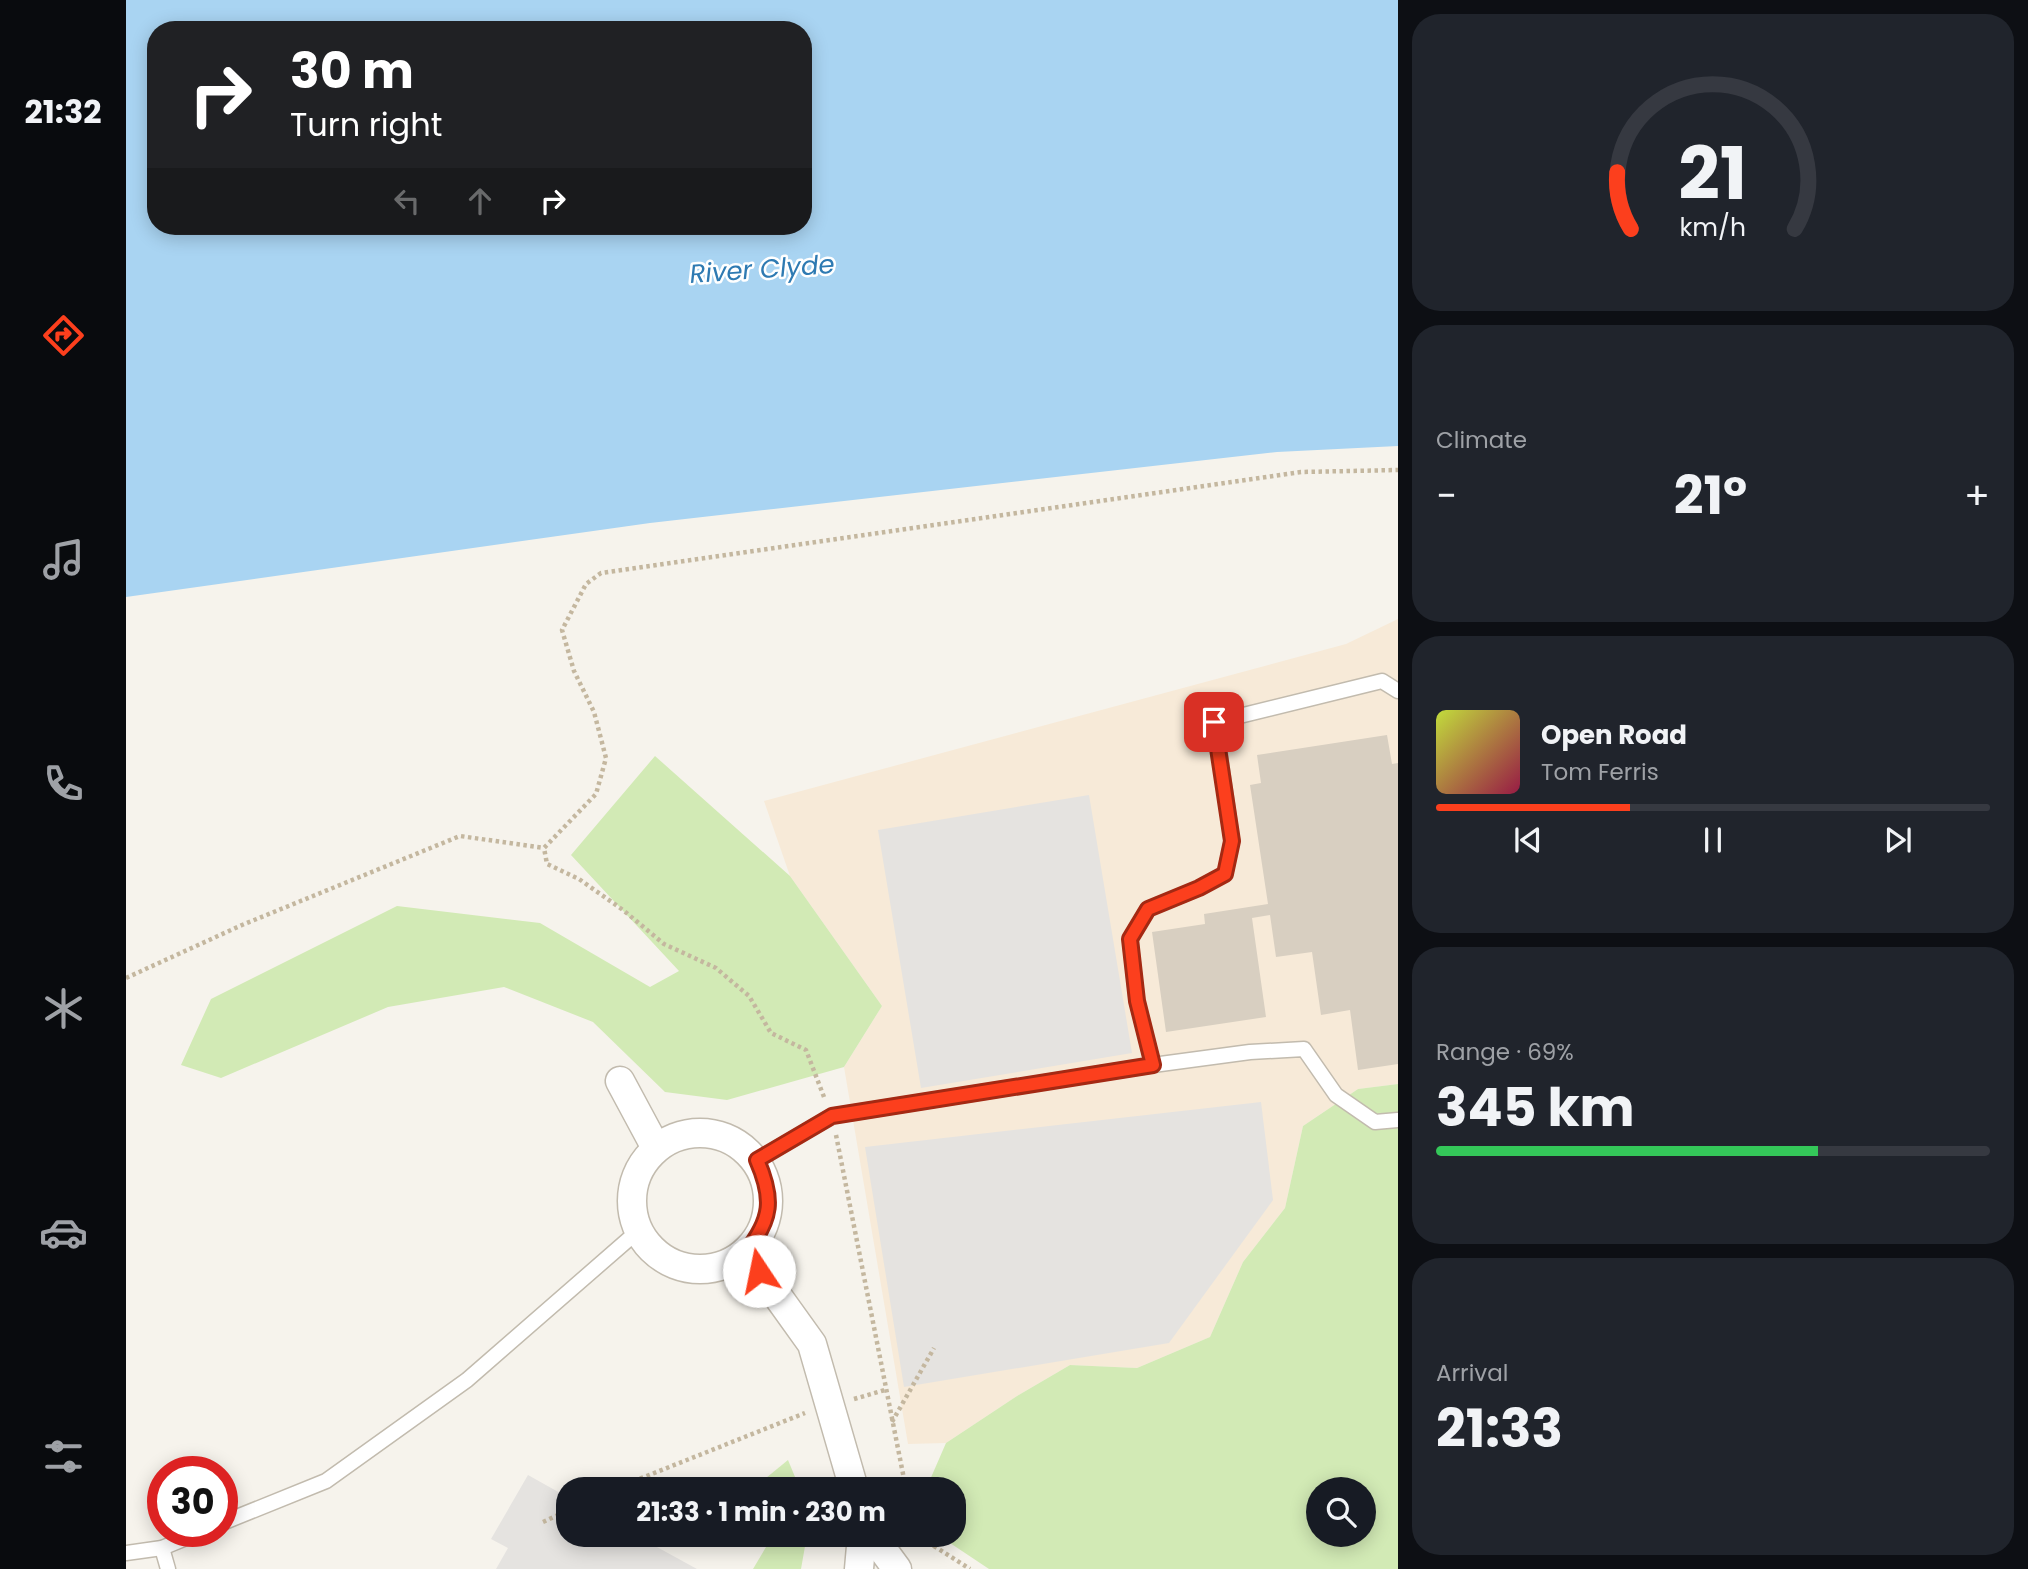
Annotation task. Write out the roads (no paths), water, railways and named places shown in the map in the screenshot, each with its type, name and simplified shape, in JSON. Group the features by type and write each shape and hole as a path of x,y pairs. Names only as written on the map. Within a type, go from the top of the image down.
{"street":[{"path":"620,1081 656,1148"},
{"path":"698,1132 720,1134 740,1144 757,1160 767,1183 769,1209 762,1233 746,1252 728,1264 708,1269 687,1268 667,1261 650,1248 638,1231 632,1209 633,1186 642,1165 656,1148 676,1136 698,1132"},
{"path":"746,1252 812,1344 851,1477"},
{"path":"859,1569 861,1547"},
{"path":"881,1547 897,1569"}],"lane":[{"path":"1153,1065 1137,1001 1130,939 1148,909 1225,874 1232,841 1214,722 1382,681 1398,691"},
{"path":"757,1160 832,1116 1250,1052 1304,1049 1336,1095 1375,1122 1398,1120"},
{"path":"238,1517 327,1481 467,1380 638,1231"},
{"path":"126,1553 162,1548 168,1569"}],"water":[{"name":"River Clyde","path":"126,0 1398,0 1398,446 1277,452 650,523 126,597"}]}
